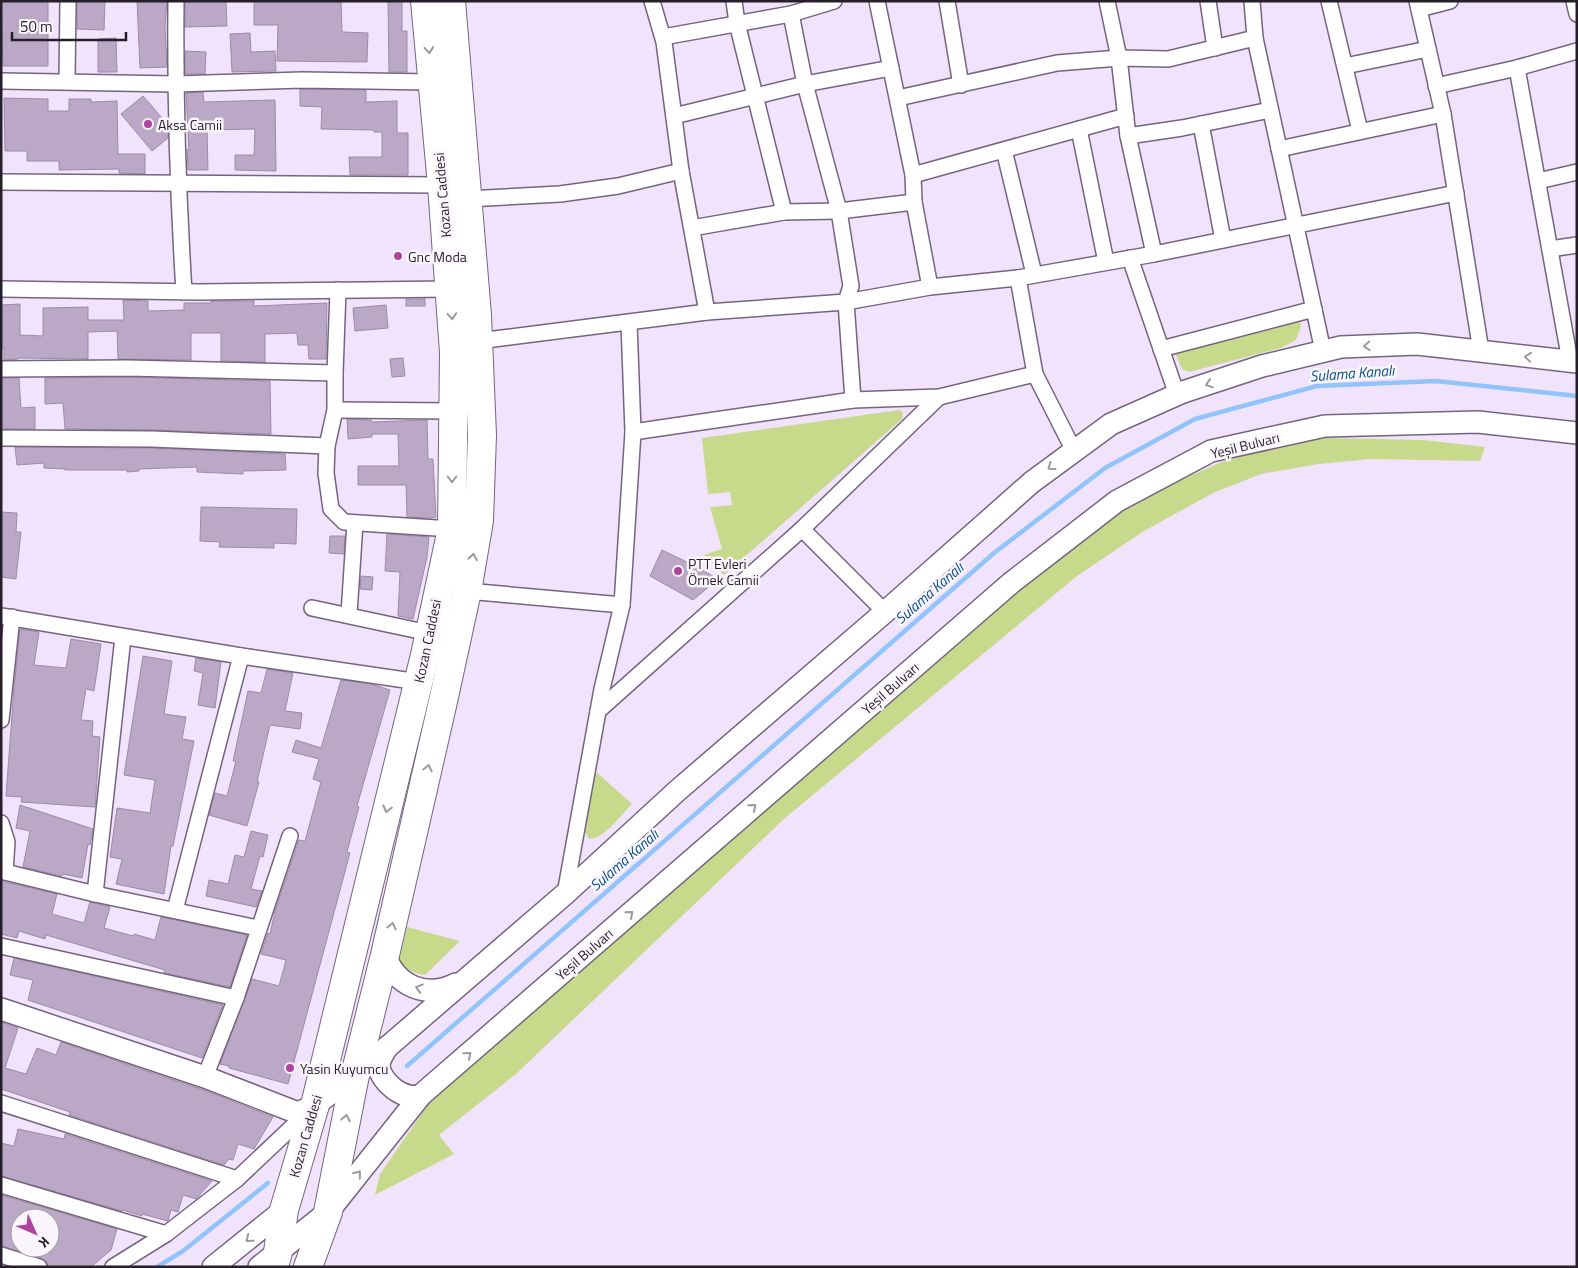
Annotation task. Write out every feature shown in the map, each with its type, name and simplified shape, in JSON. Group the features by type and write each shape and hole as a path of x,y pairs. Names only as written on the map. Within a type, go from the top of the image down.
{"highway":[{"name":"Kozan Caddesi","path":"270,1262 315,1105 419,682 452,529 454,353 442,185 425,1"},
{"name":"Kozan Caddesi","path":"308,1267 328,1212 355,1075 385,955 442,707 467,591 479,521 482,435 477,314 452,1"}],"main road":[{"path":"2,1013 205,1077 298,1113 315,1105 355,1075 565,894 677,791 885,612 1032,482 1111,424 1177,395 1262,366 1341,347 1417,344 1573,361"},
{"name":"Yeşil Bulvarı","path":"270,1262 328,1212 421,1095 1011,583 1117,501 1211,451 1326,426 1478,422 1577,433"},
{"path":"385,955 392,970 402,980 418,988 433,991 447,989 465,979"},
{"path":"387,1047 380,1059 379,1068 384,1078 398,1093 416,1098 421,1095"},
{"path":"213,1267 284,1210"}],"street":[{"path":"67,81 68,1"},
{"path":"176,1 175,84 184,292"},
{"path":"652,1 662,37 681,171 707,312"},
{"path":"734,1 737,23 784,212"},
{"path":"662,37 791,14 834,1"},
{"path":"877,1 914,175 914,202 930,287"},
{"path":"947,1 962,85"},
{"path":"1107,1 1119,58 1128,136 1154,254"},
{"path":"1208,1 1215,48"},
{"path":"1252,1 1255,38 1323,351"},
{"path":"1329,1 1360,131"},
{"path":"1450,1 1418,5 1443,114 1481,351"},
{"path":"1574,1 1577,14"},
{"path":"791,14 804,84 839,211 851,286 846,302 853,400"},
{"path":"898,98 1057,63 1119,58 1168,59 1255,38"},
{"path":"1345,66 1428,49"},
{"path":"1436,86 1517,68 1577,51"},
{"path":"674,116 804,84 892,68"},
{"path":"1517,68 1550,249 1573,361"},
{"path":"1,81 175,84 302,80 432,82"},
{"path":"1128,136 1270,110"},
{"path":"1279,149 1443,114"},
{"path":"914,175 1126,116"},
{"path":"1201,124 1223,240"},
{"path":"1079,129 1106,262"},
{"path":"1004,150 1034,274"},
{"path":"468,199 560,194 609,188 681,171"},
{"path":"1538,181 1577,172"},
{"path":"1,182 442,185"},
{"path":"478,341 707,312 846,302 930,287 1018,278 1154,254 1456,193"},
{"path":"692,228 784,212 839,211 914,202"},
{"path":"1550,249 1577,245"},
{"path":"1130,258 1177,395"},
{"path":"1018,278 1035,374 1074,451"},
{"path":"1,289 184,292 450,289"},
{"path":"338,290 335,373 336,410 327,446 326,474 331,509 344,522 452,529"},
{"path":"1161,349 1314,309"},
{"path":"565,894 598,711 622,605 633,432 629,323"},
{"path":"1,369 127,368 335,373"},
{"path":"633,432 853,400 940,397 1035,374"},
{"path":"598,711 802,529 940,397"},
{"path":"336,410 452,411"},
{"path":"1,438 152,439 327,446"},
{"path":"349,614 355,523"},
{"path":"802,529 885,612"},
{"path":"467,591 622,605"},
{"path":"312,608 349,614 429,633"},
{"path":"1,720 6,616 123,638 419,682"},
{"path":"95,894 123,638"},
{"path":"174,910 240,656"},
{"path":"1,823 7,842 3,872 95,894 258,928"},
{"path":"205,1077 236,998 290,836"},
{"path":"1,946 236,998"},
{"path":"1,1103 237,1179"},
{"path":"113,1267 166,1234 237,1179 315,1105"},
{"path":"1,1185 166,1234"},
{"path":"1,1255 39,1267"}],"green space":[{"path":"1300,319 1301,327 1296,340 1281,348 1189,372 1182,369 1172,346"},
{"path":"899,410 903,412 902,419 724,575 704,555 722,549 710,507 732,505 730,492 708,494 702,438"},
{"path":"1324,438 1423,440 1485,447 1480,461 1371,459 1319,464 1261,474 1213,493 1144,531 1077,576 785,818 516,1074 439,1135 454,1154 375,1195 380,1174 434,1096 1025,582 1114,515 1154,492 1219,463 1283,444"},
{"path":"593,769 632,804 600,836 589,839 584,830"},
{"path":"407,927 460,941 425,975 417,974 406,968 399,960"}],"building":[{"path":"1,1 48,1 48,66 3,66"},
{"path":"77,1 105,1 104,30 77,29"},
{"path":"137,1 167,1 165,27 167,67 140,68"},
{"path":"185,1 226,1 227,26 185,27"},
{"path":"254,1 341,1 342,32 368,33 367,62 277,61 278,25 254,25"},
{"path":"388,1 402,1 402,31 407,31 407,72 389,72"},
{"path":"250,33 251,52 275,51 276,71 232,72 230,34"},
{"path":"116,38 117,72 98,72 98,39"},
{"path":"185,51 206,52 205,74 185,74"},
{"path":"300,89 366,90 366,102 397,101 397,133 408,133 408,175 350,175 349,157 382,157 382,132 374,132 374,130 321,129 322,107 300,106"},
{"path":"203,92 204,102 275,100 276,171 235,170 235,155 254,155 255,129 207,130 208,170 188,170 186,93"},
{"name":"Aksa Camii","path":"143,96 168,125 168,138 152,151 121,114"},
{"path":"4,98 48,99 48,111 69,111 69,99 91,99 91,102 117,101 118,154 145,154 145,174 119,173 119,169 59,170 59,161 27,161 27,151 5,151"},
{"path":"406,299 425,299 425,306 406,306"},
{"path":"123,300 148,301 148,311 184,310 184,303 211,303 211,301 254,301 254,306 327,303 326,359 309,359 308,345 298,345 297,333 265,334 265,362 221,361 221,333 191,333 191,360 118,359 117,331 88,332 88,359 18,358 4,360 4,348 1,348 1,305 20,304 20,335 43,336 43,308 88,307 88,320 124,320"},
{"path":"386,305 388,328 355,331 353,308"},
{"path":"403,358 405,376 392,377 390,359"},
{"path":"127,377 270,381 271,434 65,429 63,403 45,404 45,378"},
{"path":"1,378 19,378 21,408 35,407 35,429 1,429"},
{"path":"347,419 371,420 372,422 427,420 428,459 433,459 436,517 407,517 406,485 358,485 358,466 399,466 398,434 372,434 372,437 348,439"},
{"path":"15,447 152,448 285,454 286,470 243,471 243,474 197,472 197,467 139,469 139,471 127,472 127,470 65,470 44,468 44,463 17,465"},
{"path":"201,507 297,509 296,544 274,543 274,548 219,547 220,542 200,541"},
{"path":"1,512 17,513 16,532 21,532 16,579 1,577"},
{"path":"387,534 429,537 427,557 413,619 398,616 400,572 385,571"},
{"path":"330,536 345,536 344,554 329,553"},
{"name":"PTT Evleri Örnek Camii","path":"662,550 718,579 693,600 650,576"},
{"path":"361,576 373,577 372,590 360,589"},
{"path":"20,629 39,632 34,665 66,668 71,639 101,644 94,691 86,689 81,720 93,721 92,736 100,737 95,807 21,802 22,797 6,796"},
{"path":"143,656 172,661 164,714 186,717 182,739 194,741 173,846 171,846 164,894 116,884 122,859 110,857 117,808 150,813 155,780 124,775"},
{"path":"196,658 221,662 215,708 198,705 203,673 194,671"},
{"path":"267,669 293,673 285,711 302,713 300,729 270,725 257,782 259,782 247,826 209,815 215,793 227,796 236,761 233,761 248,691 261,693"},
{"path":"341,680 371,684 390,690 357,806 359,807 347,852 350,853 288,1084 220,1064 252,979 279,986 286,960 261,954 268,933 270,934 275,911 299,840 305,841 321,782 313,779 319,759 292,752 296,740 321,748"},
{"path":"20,805 93,829 90,845 88,844 82,878 63,874 62,876 23,867 30,831 16,828"},
{"path":"251,831 268,835 263,857 260,856 251,889 262,891 256,907 206,896 209,880 228,884 235,855 244,857"},
{"path":"1,881 57,894 52,914 84,923 90,902 110,907 104,928 133,936 134,934 155,940 161,917 247,935 230,987 164,973 165,970 46,935 45,939 19,931 17,938 1,934"},
{"path":"14,958 223,1005 202,1058 28,1000 33,980 10,975"},
{"path":"1,1022 18,1028 5,1068 26,1074 37,1048 56,1055 61,1042 206,1091 273,1117 254,1149 238,1144 233,1160 229,1159 224,1165 69,1115 70,1112 1,1089"},
{"path":"18,1129 64,1139 65,1134 212,1181 196,1199 183,1195 178,1212 171,1210 168,1221 122,1211 1,1176 1,1143 14,1146"},
{"path":"1,1195 45,1208 10,1208 10,1249 1,1246"},
{"path":"60,1212 117,1229 111,1250 91,1267 48,1267 46,1261 42,1258 60,1258"}],"waterway":[{"name":"Sulama Kanalı","path":"407,1066 994,553 1105,468 1195,419 1317,386 1436,381 1577,396"},
{"path":"157,1267 183,1251 268,1183"}],"place":[{"name":"Aksa Camii","path":"148,124"},
{"name":"Gnc Moda","path":"398,256"},
{"name":"PTT Evleri Örnek Camii","path":"678,571"},
{"name":"Yasin Kuyumcu","path":"290,1068"}]}
